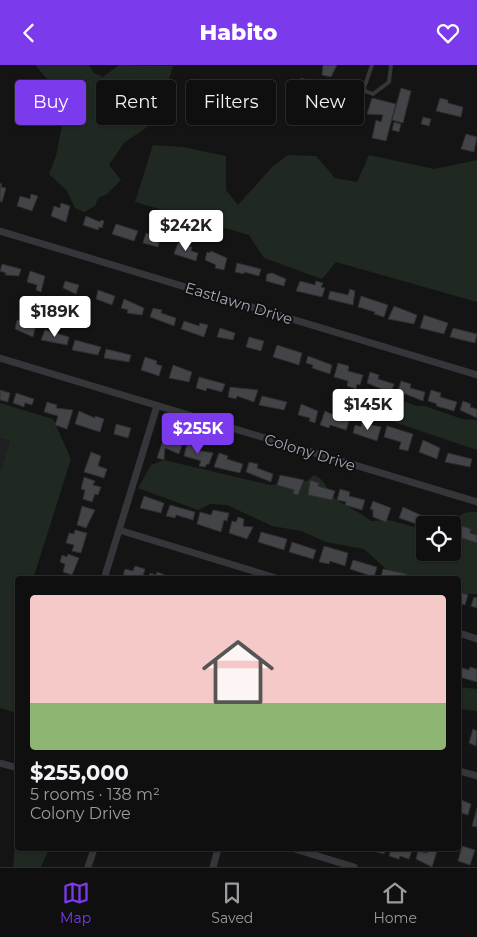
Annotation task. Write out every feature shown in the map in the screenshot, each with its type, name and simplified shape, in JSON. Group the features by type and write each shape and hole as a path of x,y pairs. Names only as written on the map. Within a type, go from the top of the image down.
{"street":[{"name":"Eastlawn Drive","path":"0,231 477,375"},
{"name":"Colony Drive","path":"0,358 477,503"},
{"path":"105,576 157,406"},
{"path":"119,530 269,576"},
{"path":"461,634 477,639"},
{"path":"0,763 15,767"},
{"path":"461,772 477,776"},
{"path":"88,867 93,851"},
{"path":"213,867 217,851"},
{"path":"302,851 354,867"}],"lane":[{"path":"372,65 364,88 365,91 373,93 380,91 389,82 391,65"}],"shaded area":[{"path":"35,65 89,65 94,73 103,77 119,65 173,66 169,80 96,80 96,125 150,125 124,143 109,165 121,180 107,194 98,198 95,206 84,212 75,208 67,191 49,174 56,156 62,125 86,125 86,80 48,80"},
{"path":"153,145 183,147 226,156 226,190 238,205 273,166 288,155 316,156 335,178 357,182 369,155 434,169 477,160 477,302 336,262 322,279 264,258 249,235 135,202"},
{"path":"366,388 383,392 416,406 425,406 462,419 477,420 477,450 358,410 352,405"},
{"path":"0,403 53,419 71,459 34,576 15,576 15,712 0,708 0,472 10,441 0,438"},
{"path":"0,438 10,441 0,472"},
{"path":"164,460 270,485 307,481 314,475 322,480 337,500 371,521 389,520 416,528 416,561 461,561 461,516 459,516 468,512 477,512 477,594 461,594 461,576 390,576 386,569 364,549 326,542 301,531 272,526 227,505 210,504 198,510 138,488 151,465"},
{"path":"461,687 477,689 477,711 461,709"},
{"path":"15,845 15,851 48,851 41,867 13,867"}],"building":[{"path":"323,65 337,65 331,77 322,75"},
{"path":"401,88 411,91 403,123 392,120"},
{"path":"372,98 396,104 386,141 372,138 376,120 381,122 383,115 367,114"},
{"path":"440,98 448,100 448,103 463,107 461,117 436,111"},
{"path":"423,117 431,119 429,126 421,124"},
{"path":"394,122 401,124 399,132 392,130"},
{"path":"466,134 477,137 474,152 461,149"},
{"path":"0,183 2,184 1,187 6,188 2,202 0,201"},
{"path":"31,194 38,196 32,211 17,206 20,196 30,199"},
{"path":"61,203 70,206 66,222 51,216 54,206 60,208"},
{"path":"86,216 100,222 101,220 104,221 102,228 99,227 98,230 83,225"},
{"path":"116,224 138,231 134,241 112,234"},
{"path":"146,233 160,238 158,247 143,243"},
{"path":"178,243 192,247 191,251 198,253 196,261 174,254"},
{"path":"211,251 227,258 224,270 215,268 216,265 205,260 207,252 210,253"},
{"path":"237,263 261,269 259,276 235,272"},
{"path":"2,264 21,269 19,276 5,275 6,273 0,271"},
{"path":"30,271 45,276 41,292 36,290 37,285 27,282"},
{"path":"272,273 286,279 284,286 266,281 267,274"},
{"path":"65,281 79,285 76,294 63,288"},
{"path":"300,281 315,285 316,281 323,283 321,287 325,288 322,297 296,291"},
{"path":"350,289 355,291 353,305 328,299 330,291 348,295"},
{"path":"98,290 115,296 112,305 96,299"},
{"path":"361,296 388,305 384,317 358,307"},
{"path":"124,299 144,308 142,315 127,313 128,310 121,308"},
{"path":"394,306 417,315 414,324 388,319"},
{"path":"153,308 162,310 161,313 176,318 174,326 150,317"},
{"path":"424,315 448,323 444,334 420,328"},
{"path":"17,320 36,325 33,337 15,329"},
{"path":"184,321 199,326 200,323 208,325 204,337 181,329"},
{"path":"220,328 235,333 233,340 217,337"},
{"path":"453,328 477,334 475,343 450,337"},
{"path":"45,330 69,337 67,345 41,340"},
{"path":"249,337 264,341 261,351 246,347"},
{"path":"75,340 101,347 98,355 72,350"},
{"path":"277,345 302,353 299,365 273,357"},
{"path":"106,349 131,355 129,362 104,358"},
{"path":"308,356 332,365 330,374 312,368 313,365 306,363"},
{"path":"145,357 157,361 156,364 162,366 159,376 141,370"},
{"path":"338,363 349,366 348,371 363,375 360,385 357,384 356,389 347,386 348,381 334,377"},
{"path":"173,365 192,372 189,382 169,378"},
{"path":"370,372 379,375 378,379 394,384 391,393 367,383"},
{"path":"199,377 225,384 222,392 207,388 206,391 196,388"},
{"path":"401,381 411,384 410,388 425,392 423,401 398,391"},
{"path":"230,387 258,390 254,402 237,396 236,399 228,397"},
{"path":"0,390 10,393 8,402 0,400"},
{"path":"431,390 441,393 440,397 457,402 454,411 436,406 437,404 428,401"},
{"path":"16,393 34,399 32,405 25,403 24,407 13,403"},
{"path":"262,396 287,402 284,410 259,405"},
{"path":"463,401 471,404 470,407 477,409 477,418 460,410"},
{"path":"47,402 57,405 56,408 73,410 67,429 55,425 58,416 44,412"},
{"path":"301,404 318,411 315,423 309,421 310,418 298,415"},
{"path":"79,411 95,418 95,416 104,419 100,432 75,424"},
{"path":"325,411 342,419 343,417 350,419 346,430 330,425 329,428 320,425"},
{"path":"362,423 381,427 377,441 353,433 355,425 361,427"},
{"path":"116,424 131,428 128,438 114,434"},
{"path":"387,426 413,434 408,451 399,449 401,442 384,437"},
{"path":"173,439 183,442 179,454 165,448 164,460 157,458 163,440 172,442"},
{"path":"423,440 440,448 437,459 419,452"},
{"path":"187,444 197,447 196,450 213,453 209,464 205,467 199,466 201,461 184,456"},
{"path":"91,452 101,456 98,466 107,469 104,478 84,472"},
{"path":"219,453 228,456 227,459 243,464 240,473 214,467"},
{"path":"448,453 472,459 470,467 445,462"},
{"path":"249,462 258,464 257,468 273,474 271,482 246,472"},
{"path":"280,475 304,480 298,495 293,494 294,490 277,485"},
{"path":"84,477 95,481 93,485 101,487 98,495 95,494 92,502 83,499 85,490 81,489"},
{"path":"310,480 319,483 318,486 335,491 332,500 308,495"},
{"path":"340,489 350,492 349,496 365,500 362,510 345,505 346,502 337,500"},
{"path":"144,496 164,503 161,513 140,508"},
{"path":"373,501 391,508 386,522 373,517 373,510 370,509"},
{"path":"170,505 195,512 193,520 176,515 175,518 166,516"},
{"path":"82,506 95,510 86,528 77,525"},
{"path":"403,507 423,516 416,516 416,524 399,518"},
{"path":"213,510 229,513 227,521 224,520 221,532 197,524 200,512 211,515"},
{"path":"238,517 244,519 243,526 253,527 247,539 229,533 232,521 236,522"},
{"path":"462,526 471,529 470,533 477,535 477,543 461,538"},
{"path":"75,530 87,533 81,553 72,551 74,545 66,543 69,533 74,534"},
{"path":"261,532 287,539 284,550 258,542"},
{"path":"292,542 316,550 313,559 289,552"},
{"path":"324,546 348,553 345,566 330,561 329,564 319,562"},
{"path":"68,554 79,558 72,575 63,572 65,564 60,562 62,555 67,557"},
{"path":"353,560 377,567 374,576 350,569"},
{"path":"135,566 145,569 143,576 123,576 125,569 133,571"},
{"path":"383,569 407,574 407,576 381,576"},
{"path":"157,572 165,576 149,576 150,573 156,575"},
{"path":"461,593 468,595 465,605 461,604"},
{"path":"474,597 477,598 477,608 471,606"},
{"path":"470,667 477,669 477,682 461,678 461,668 469,670"},
{"path":"473,729 477,731 476,746 469,743"},
{"path":"461,800 471,804 468,815 461,813"},
{"path":"477,808 477,827 472,826"},
{"path":"462,846 475,850 470,865 458,861"},
{"path":"373,851 385,851 384,854"},
{"path":"390,851 412,851 409,859 400,856 399,859 389,856"},
{"path":"418,851 427,853 428,851 437,851 432,867 416,859"}]}
